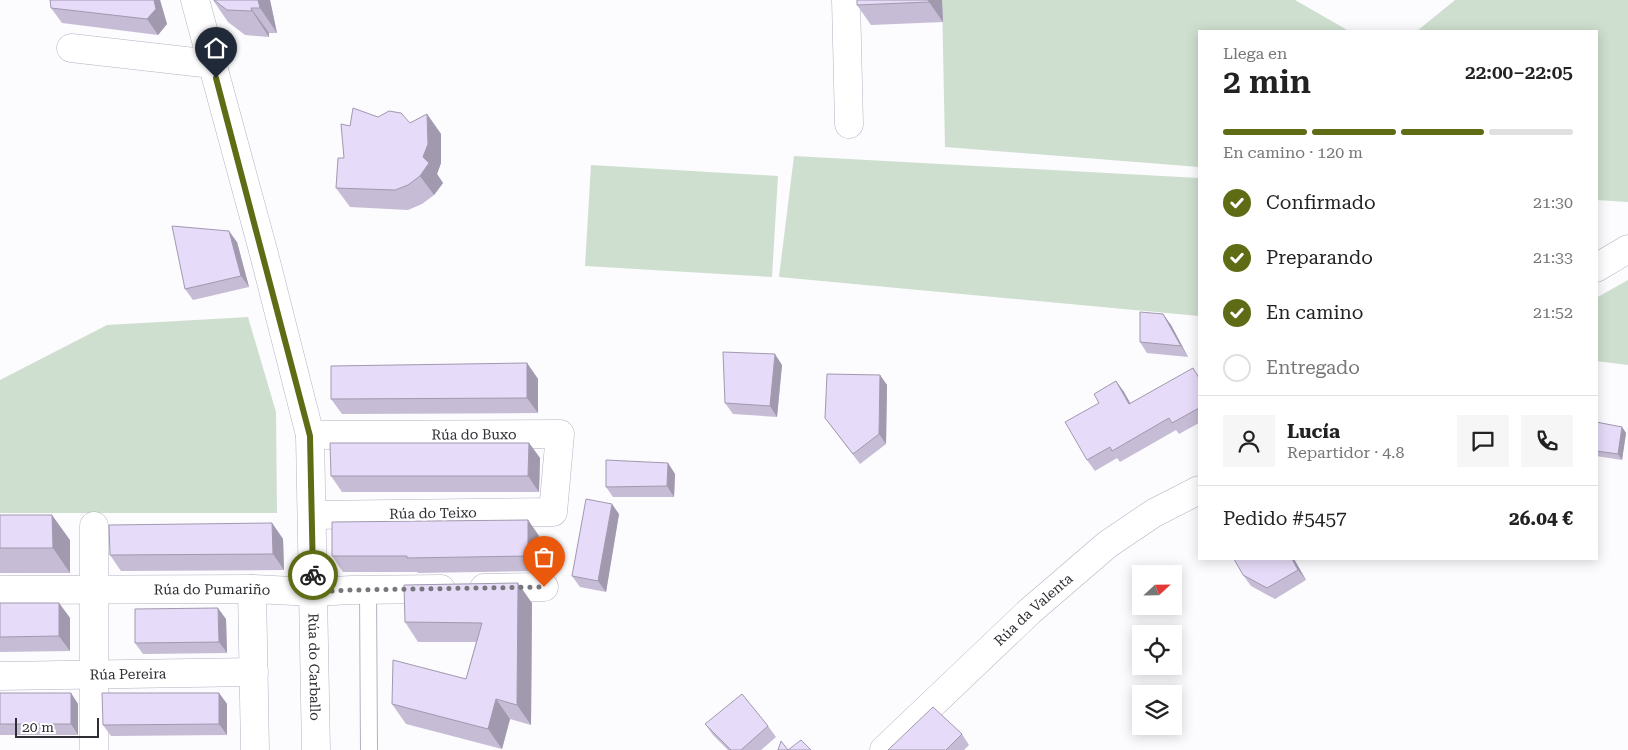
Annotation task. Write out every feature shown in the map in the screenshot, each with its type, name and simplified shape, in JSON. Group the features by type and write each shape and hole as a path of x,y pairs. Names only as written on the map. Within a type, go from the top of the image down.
{"street":[{"name":"Rúa do Carballo","path":"195,0 310,436 316,750"},
{"path":"846,0 850,124"},
{"path":"71,48 212,64"},
{"path":"1598,267 1628,249"},
{"name":"Rúa do Buxo","path":"310,436 560,434 554,512"},
{"name":"Rúa da Valenta","path":"884,750 1030,611 1108,544 1154,513 1198,491"},
{"name":"Rúa do Teixo","path":"312,514 554,512"},
{"path":"94,526 94,750"},
{"name":"Rúa do Pumariño","path":"0,590 252,589 313,592 544,587"},
{"path":"252,589 255,750"},
{"name":"Rúa Pereira","path":"0,676 254,672"}],"lane":[{"path":"368,590 369,750"}],"green space":[{"path":"942,0 1295,0 1347,30 1198,30 1198,167 945,147"},
{"path":"1455,0 1628,0 1628,202 1598,200 1598,30 1418,30"},
{"path":"794,156 1198,178 1198,316 779,277"},
{"path":"591,165 778,176 772,277 585,266"},
{"path":"1628,280 1628,365 1598,361 1598,297"},
{"path":"248,317 276,412 277,513 0,513 0,380 107,325"}],"building":[{"path":"50,0 154,0 156,9 147,19 51,8"},
{"path":"214,0 258,0 260,8 251,8 252,11 227,10"},
{"path":"857,0 928,0 929,2 857,5"},
{"path":"353,108 378,117 389,111 401,113 410,123 427,114 428,144 423,157 429,163 420,176 408,185 395,190 336,188 338,158 344,158 341,124 350,126"},
{"path":"172,226 229,231 241,276 185,289"},
{"path":"1140,312 1163,314 1181,346 1140,342"},
{"path":"723,352 775,354 770,406 725,403"},
{"path":"527,363 527,398 331,399 331,366"},
{"path":"1193,368 1198,376 1198,409 1172,423 1169,418 1112,451 1110,447 1087,460 1065,422 1099,403 1094,394 1116,381 1129,404"},
{"path":"827,374 880,375 879,434 853,454 825,418"},
{"path":"1598,422 1622,427 1618,454 1598,451"},
{"path":"330,443 529,443 528,476 331,476"},
{"path":"606,460 668,463 667,486 606,487"},
{"path":"586,499 612,504 598,581 572,576"},
{"path":"0,515 52,515 53,548 0,548"},
{"path":"528,520 528,556 407,558 407,556 332,556 332,522"},
{"path":"272,523 273,554 110,555 109,525"},
{"path":"1235,560 1293,560 1298,570 1267,588 1243,575"},
{"path":"518,583 517,705 496,699 488,729 392,704 393,660 466,679 482,623 405,622 404,585"},
{"path":"0,603 59,603 59,636 0,637"},
{"path":"218,608 219,642 135,643 135,609"},
{"path":"0,693 71,693 71,724 0,724"},
{"path":"102,693 219,693 219,724 103,725"},
{"path":"742,694 768,726 741,750 731,750 705,724"},
{"path":"933,707 962,734 946,750 888,750"},
{"path":"801,740 811,750 788,750"},
{"path":"781,741 788,750 778,750"}],"way so far":[{"path":"313,575 313,592 544,587"}],"route":[{"path":"216,78 264,254 310,436 313,575"}]}
